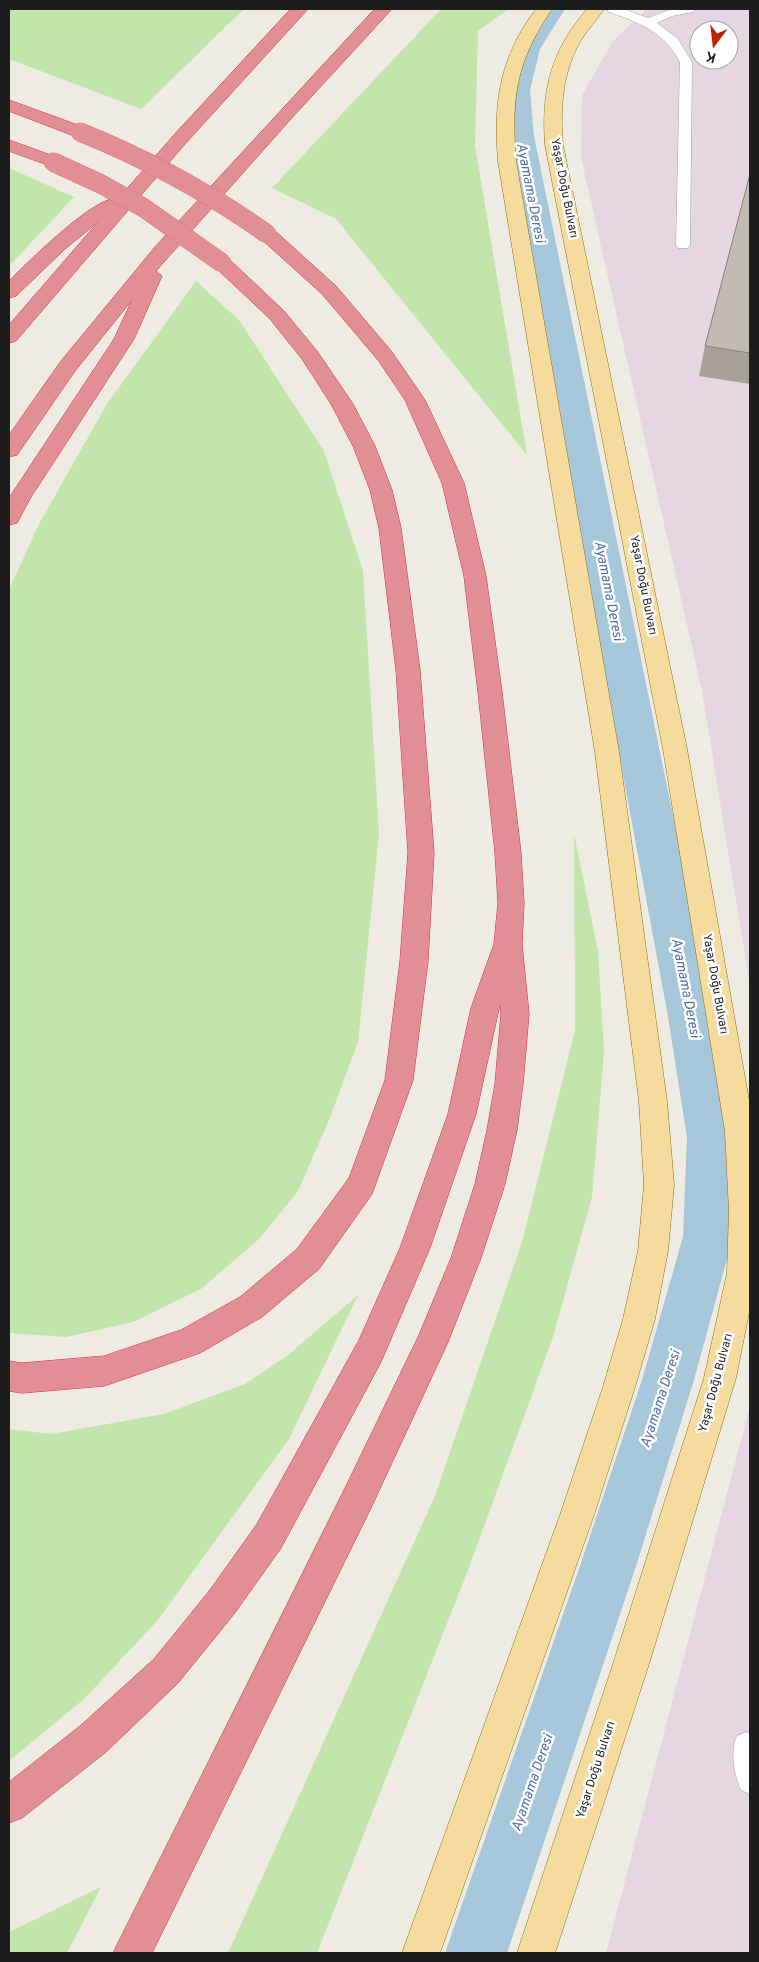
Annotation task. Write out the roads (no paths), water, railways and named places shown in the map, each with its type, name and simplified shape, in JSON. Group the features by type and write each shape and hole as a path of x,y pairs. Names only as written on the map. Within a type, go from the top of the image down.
{"highway":[{"path":"9,337 256,54 300,9"},
{"path":"9,450 68,366 162,251 283,116 384,9"},
{"path":"9,105 126,150 192,183 233,209 267,234 329,290 385,356 415,400 453,482 475,576 508,853 511,903 508,944 515,1014 509,1084 502,1130 490,1184 466,1258 432,1342 358,1498 132,1953"},
{"path":"9,145 53,162 100,184 144,208 222,263 282,322 310,355 342,404 364,446 378,482 390,528 408,670 421,853 414,961 398,1080 361,1185 308,1259 250,1308 189,1342 104,1371 22,1378 9,1376"},
{"path":"9,292 58,244 80,226 139,186"},
{"path":"9,518 32,479 124,340 162,251"},
{"path":"9,1805 93,1739 166,1671 222,1602 269,1536 370,1351 414,1248 462,1114 485,1008 508,944"}],"main road":[{"path":"421,1953 577,1515 619,1387 639,1319 653,1251 659,1185 654,1101 607,752 507,161 504,132 504,102 514,62 527,34 544,9"},
{"name":"Yaşar Doğu Bulvarı","path":"536,1953 631,1664 720,1378 742,1273 744,1211 738,1122 676,749 554,145 551,118 554,91 566,50 596,9"}],"lane":[{"path":"614,9 649,22 675,42 686,62 683,245"},
{"path":"649,22 669,13 689,9"},
{"path":"746,1746 750,1781"}],"waterway":[{"name":"Ayamama Deresi","path":"476,1953 609,1563 668,1380 708,1237 711,1137 690,1011 519,136 516,90 526,49 551,9"}]}
